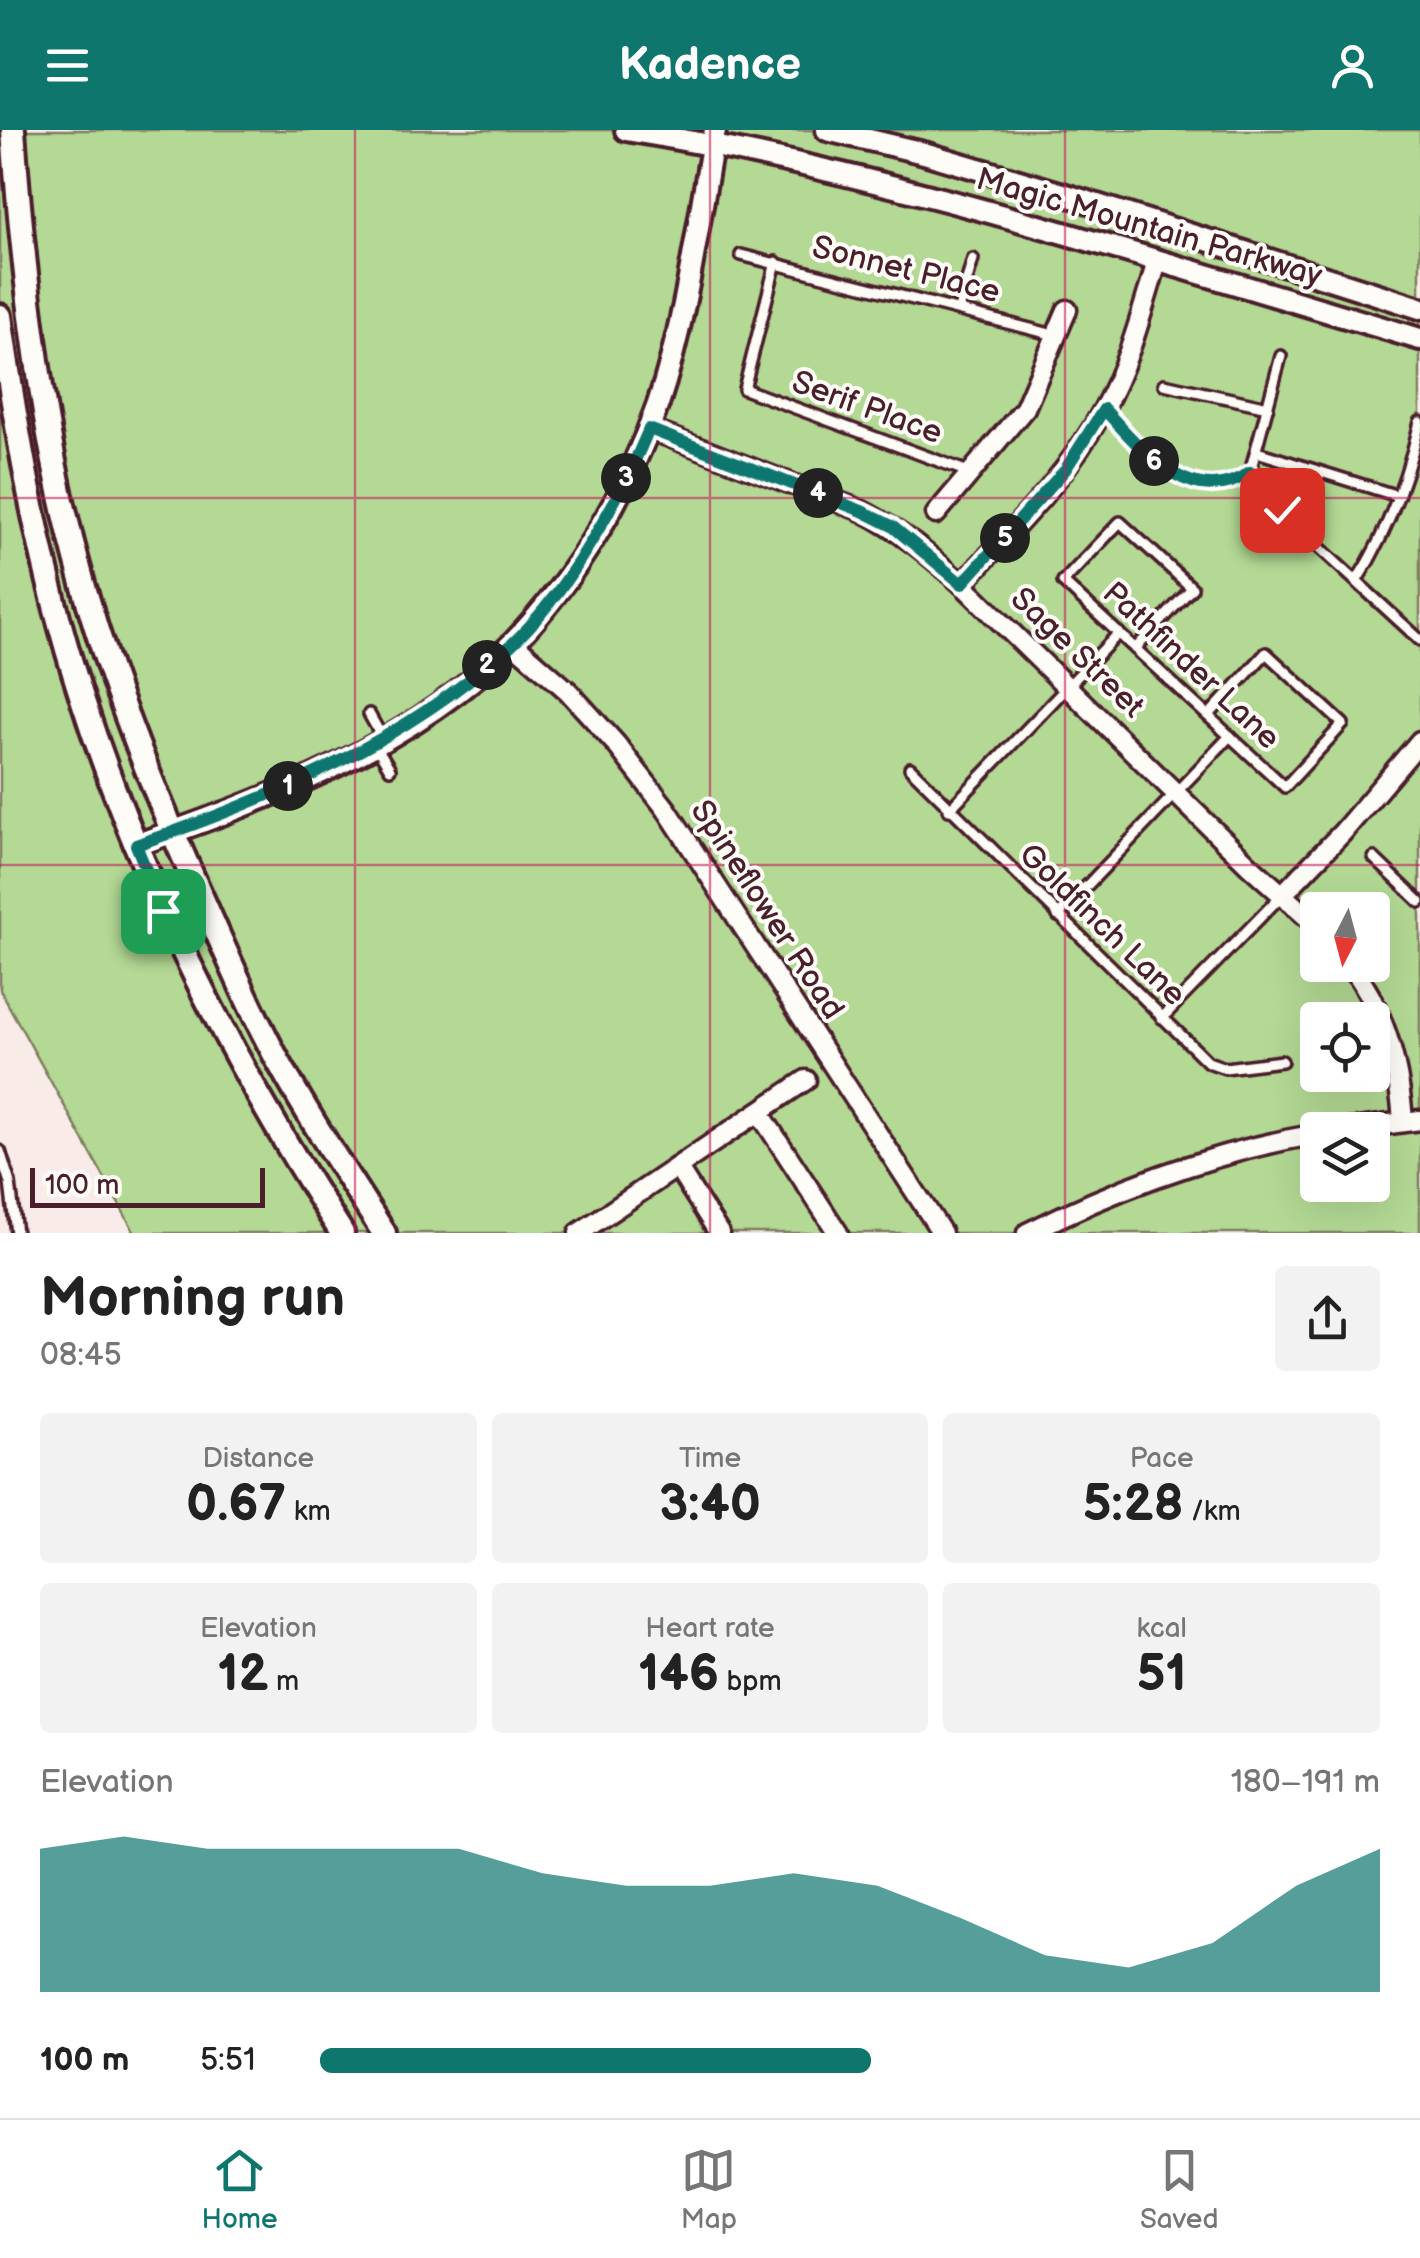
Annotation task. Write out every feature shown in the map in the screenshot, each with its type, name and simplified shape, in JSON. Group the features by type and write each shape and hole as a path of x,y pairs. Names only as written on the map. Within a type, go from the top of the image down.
{"main road":[{"path":"13,130 31,330 55,470 109,670 138,752 275,1056 384,1233"},
{"path":"0,316 22,452 50,587 81,695 136,845 170,926 234,1052 284,1144 342,1233"}],"street":[{"name":"Magic Mountain Parkway","path":"626,130 714,137 929,194 1420,339"},
{"name":"Magic Mountain Parkway","path":"827,130 924,153 1063,194 1420,308"},
{"path":"136,845 301,780 379,742 448,697 513,643 588,547 649,429 669,368 714,137"},
{"path":"962,584 1065,470 1104,409 1157,262"},
{"path":"936,514 1025,408 1067,310"},
{"name":"Sage Street","path":"649,429 892,526 962,584 1250,866 1300,910"},
{"name":"Spineflower Road","path":"513,643 568,691 616,744 667,810 942,1233"},
{"path":"1284,894 1420,741"},
{"path":"1361,982 1386,1032 1411,1120"},
{"path":"586,1231 806,1080"},
{"path":"759,1112 838,1233"},
{"path":"1027,1233 1198,1162 1300,1137"},
{"path":"676,1167 719,1233"}],"lane":[{"name":"Sonnet Place","path":"741,255 1058,336"},
{"path":"959,309 974,259"},
{"name":"Serif Place","path":"776,262 744,389 972,473"},
{"path":"1104,409 1146,454 1170,473 1211,486 1238,480 1250,472 1257,452 1281,356"},
{"path":"1164,384 1268,407"},
{"path":"1357,580 1384,534 1416,454 1420,422"},
{"path":"1257,452 1398,496"},
{"path":"1250,472 1308,537 1420,640"},
{"name":"Pathfinder Lane","path":"1135,648 1192,588 1120,522 1064,582 1118,633 1135,648 1208,716 1285,787 1343,724 1266,653 1208,716"},
{"path":"950,810 1118,633"},
{"path":"369,714 390,770"},
{"path":"1058,916 1230,736"},
{"name":"Goldfinch Lane","path":"910,768 1215,1066 1282,1060"},
{"path":"1374,858 1420,902"},
{"path":"1162,1018 1284,894"},
{"path":"0,1151 10,1183 16,1233"}],"green space":[{"path":"0,130 1420,130 1420,1233 135,1233 0,990"}],"route":[{"path":"163,911 136,845 301,780 384,740 448,697 513,643 556,590 588,547 649,429 862,511 892,526 962,584 1065,470 1104,409 1146,454 1170,473 1211,486 1238,480 1250,472 1282,510"}]}
